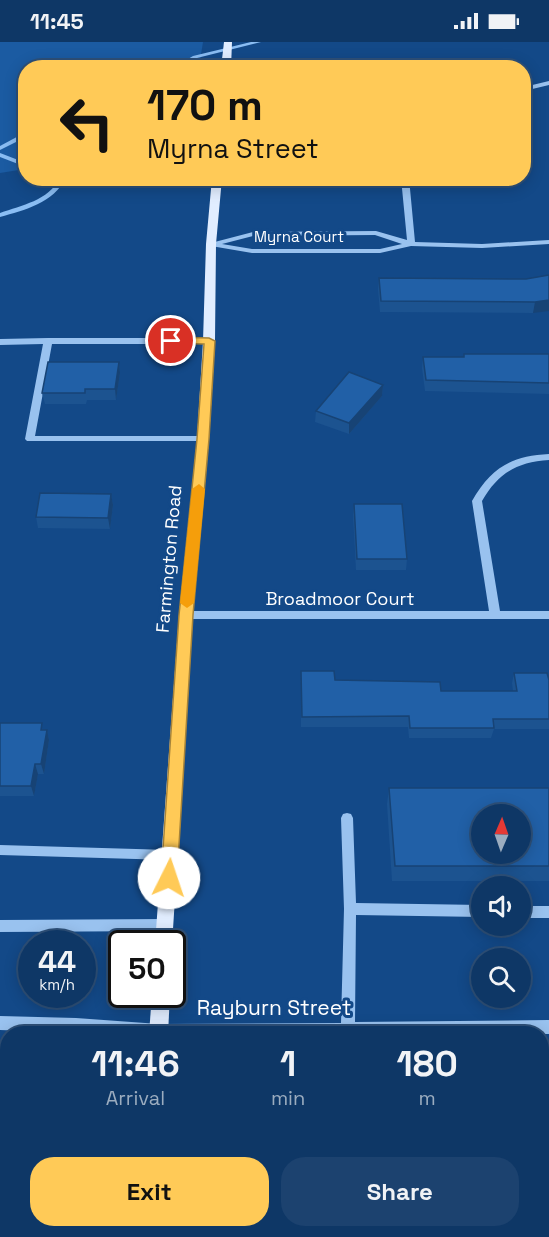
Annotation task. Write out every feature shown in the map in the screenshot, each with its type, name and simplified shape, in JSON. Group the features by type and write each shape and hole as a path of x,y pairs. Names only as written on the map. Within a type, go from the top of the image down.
{"main road":[{"path":"227,60 228,42"},
{"name":"Farmington Road","path":"165,930 186,615 203,439 209,341 211,244 216,186"},
{"path":"159,1026 160,1008"}],"street":[{"path":"531,87 549,83"},
{"path":"406,186 411,244"},
{"name":"Myrna Court","path":"211,244 253,234 376,233 411,244"},
{"name":"Myrna Court","path":"211,244 252,251 380,251 411,244 482,246 549,242"},
{"path":"48,341 30,439 203,439"},
{"path":"0,342 209,341"},
{"path":"495,615 477,501 485,484 516,461 549,457"},
{"name":"Broadmoor Court","path":"186,615 549,615"},
{"path":"347,818 350,909 348,1026"},
{"path":"0,850 170,855"},
{"path":"350,909 471,911"},
{"path":"531,912 549,912"},
{"path":"0,926 166,925"},
{"name":"Rayburn Street","path":"0,1023 88,1026"}],"shaded area":[{"path":"0,42 203,42 200,60 18,60 18,170 0,173"}],"building":[{"path":"549,275 549,300 535,302 381,301 379,278 526,279"},
{"path":"464,354 549,354 549,383 426,380 423,357 464,357"},
{"path":"48,362 119,362 115,389 85,389 85,393 42,393"},
{"path":"349,372 383,385 349,423 316,411"},
{"path":"40,493 111,494 108,518 36,517"},
{"path":"354,504 402,504 407,559 357,559"},
{"path":"301,671 334,671 335,680 440,682 441,691 517,691 514,673 547,673 549,719 493,719 494,728 410,728 409,716 302,717"},
{"path":"0,723 42,723 41,730 47,730 41,764 35,764 31,786 0,786"},
{"path":"389,788 549,788 549,866 395,866"}],"waterway":[{"path":"190,60 258,42"},
{"path":"0,148 18,138"},
{"path":"0,155 18,162"},
{"path":"0,215 45,198 59,186"}],"slow traffic":[{"path":"187,603 199,489"}],"route":[{"path":"169,878 186,615 203,439 209,341 171,341"}]}
